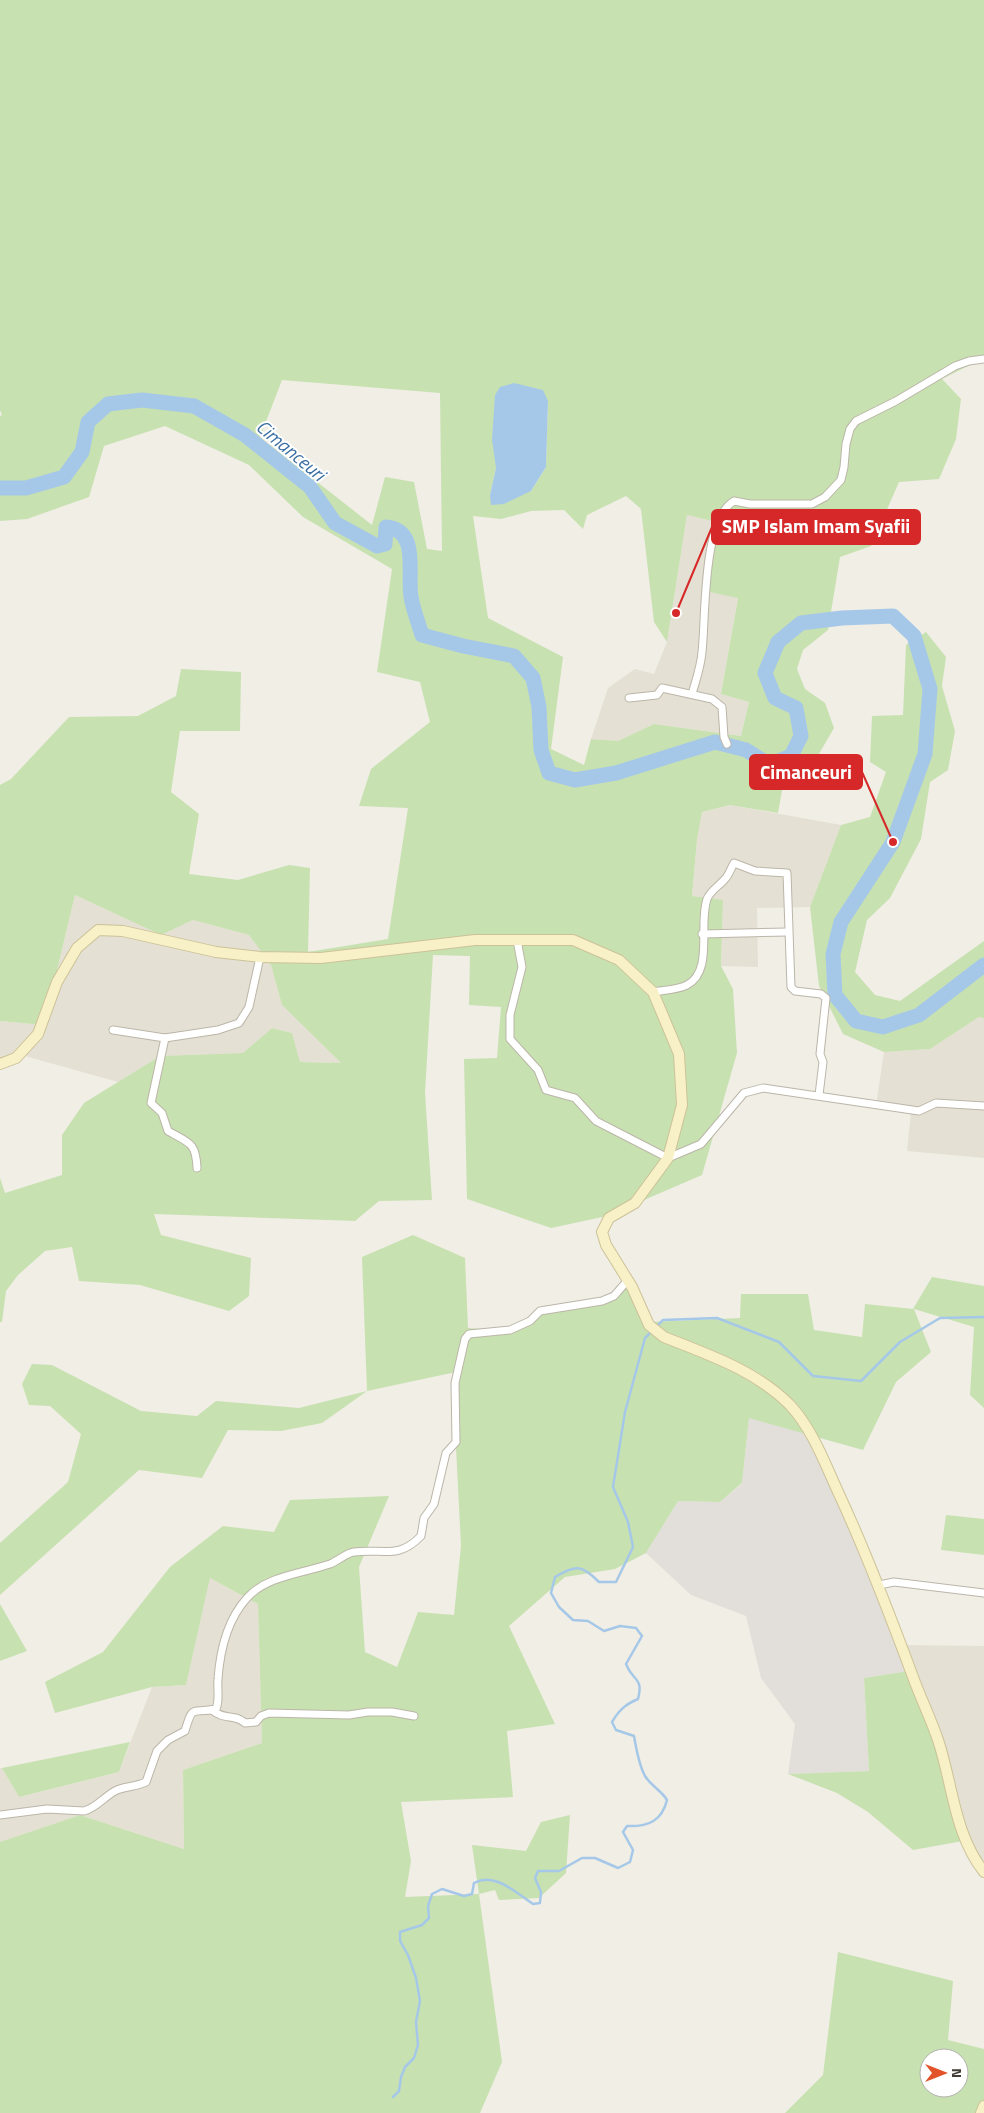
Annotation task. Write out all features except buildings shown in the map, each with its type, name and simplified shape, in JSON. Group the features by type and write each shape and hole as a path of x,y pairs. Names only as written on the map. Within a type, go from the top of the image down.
{"street":[{"path":"692,694 702,654 706,590 714,528 724,509 734,500 750,504 812,504 825,497 841,480 846,444 850,429 856,421 896,401 955,366 969,361 984,359"},
{"path":"629,698 657,695 662,688 712,700 722,708 724,737 727,744"},
{"path":"653,992 687,986 699,974 704,959 703,910 708,896 725,879 734,863 755,871 787,874 791,987 795,991 821,994 826,998 820,1054 824,1062 819,1095"},
{"path":"0,1064 16,1058 38,1034 57,982 77,948 98,930 123,931 216,952 260,957 321,958 475,940 573,940 619,960 653,992 679,1054 682,1105 668,1158 635,1203 609,1218 604,1225 602,1232 606,1245 649,1325 664,1337 748,1373 789,1405 811,1433 879,1585 914,1680 934,1726 944,1757 962,1833 968,1849 984,1872"},
{"path":"702,934 788,932"},
{"path":"517,940 522,967 510,1015 510,1039 538,1070 546,1090 575,1098 596,1121 668,1158"},
{"path":"112,1030 165,1038 218,1030 239,1023 249,1007 260,957"},
{"path":"165,1038 151,1103 162,1113 168,1131 192,1146 197,1152 197,1168"},
{"path":"668,1158 701,1144 744,1093 763,1088 919,1111 936,1103 984,1106"},
{"path":"0,1815 47,1810 84,1812 90,1810 116,1790 138,1786 146,1782 157,1751 168,1740 185,1731 189,1714 195,1710 216,1709 218,1705 218,1678 225,1639 231,1621 247,1597 269,1582 332,1563 352,1552 401,1551 421,1536 424,1518 434,1504 446,1453 456,1442 455,1383 465,1339 469,1334 510,1330 530,1321 540,1311 602,1301 614,1296 627,1281"},
{"path":"879,1585 894,1582 984,1593"},
{"path":"212,1710 220,1716 239,1718 245,1723 256,1722 261,1716 269,1713 349,1715 368,1712 392,1712 414,1716"},
{"path":"981,2113 984,2106"}],"shaded area":[{"path":"687,515 712,521 709,592 738,597 721,694 749,702 741,736 654,724 618,741 591,739 608,688 635,669 654,674 667,642"},
{"path":"730,805 841,825 810,907 757,908 758,967 721,966 723,901 692,896 697,840 702,812"},
{"path":"75,895 161,935 193,920 249,935 271,965 282,1005 341,1063 300,1062 292,1033 272,1028 243,1053 160,1056 118,1082 25,1056 0,1068 0,1021 44,1025"},
{"path":"979,1017 984,1018 984,1158 907,1151 911,1112 876,1106 884,1052 930,1049"},
{"path":"749,1417 817,1437 909,1671 864,1678 869,1771 788,1774 795,1724 761,1678 746,1616 691,1595 646,1553 678,1501 720,1502 742,1484"},
{"path":"210,1578 258,1604 262,1743 183,1770 184,1849 80,1815 0,1842 0,1768 2,1768 19,1797 119,1772 152,1687 186,1685"},
{"path":"899,1645 984,1646 984,1872 963,1841"}],"green space":[{"path":"0,0 984,0 984,358 942,379 961,399 956,439 939,479 899,482 871,546 840,557 828,630 803,650 797,669 805,689 825,703 834,728 809,771 784,779 778,813 730,805 702,812 697,840 692,896 723,900 721,966 733,989 737,1053 702,1175 607,1216 551,1228 467,1199 464,1059 497,1058 501,1007 469,1005 470,956 433,955 425,1093 432,1200 379,1201 355,1221 154,1214 161,1235 251,1258 249,1296 229,1311 140,1285 79,1281 72,1247 45,1251 18,1275 6,1291 2,1322 0,1322 0,1178 5,1193 62,1175 62,1135 84,1103 160,1056 243,1053 272,1028 292,1033 300,1062 341,1063 282,1005 271,965 249,935 193,920 161,935 75,895 44,1025 0,1021 0,785 11,779 69,717 138,716 176,696 181,669 241,672 240,731 180,731 171,792 199,814 189,874 238,880 289,865 310,868 308,952 388,939 408,808 359,806 371,769 430,722 420,682 377,672 392,569 303,517 249,465 165,426 104,446 89,497 27,519 0,521 0,416 2,415 0,410","holes":["282,380 440,393 442,551 427,549 414,482 385,477 372,525 260,437","548,401 546,467 531,491 490,495 496,468","626,496 641,509 654,622 667,642 687,515 712,521 709,592 738,598 721,694 749,702 741,736 654,724 618,741 591,739 584,765 551,749 563,657 488,618 473,516 501,519 531,511 564,510 583,529 587,515"]},
{"path":"926,632 946,657 942,686 955,731 948,770 930,782 921,839 890,898 867,920 855,972 875,995 900,1001 984,941 984,1018 979,1017 930,1049 884,1052 843,1034 819,986 810,907 841,825 870,817 886,772 870,762 872,716 903,715 906,645"},
{"path":"413,1235 465,1258 468,1328 512,1331 545,1306 606,1297 626,1279 650,1322 740,1318 741,1294 808,1294 814,1330 862,1337 865,1304 913,1309 932,1277 984,1286 984,1408 970,1395 974,1327 914,1309 931,1352 896,1382 863,1450 749,1418 742,1483 720,1502 678,1501 646,1553 615,1569 565,1577 509,1626 555,1724 507,1731 513,1797 401,1802 411,1861 405,1897 479,1894 502,2062 480,2113 0,2113 0,1842 80,1815 184,1849 183,1770 262,1743 258,1604 210,1578 186,1685 152,1687 55,1713 45,1682 103,1652 170,1567 223,1526 274,1532 290,1500 389,1496 359,1567 365,1652 397,1667 418,1612 454,1615 461,1546 456,1447 456,1372 367,1391 362,1257"},
{"path":"32,1364 52,1365 141,1411 197,1416 216,1401 299,1408 367,1391 322,1423 281,1431 228,1430 202,1478 139,1470 0,1595 0,1543 68,1482 81,1434 50,1406 29,1405 22,1384"},
{"path":"946,1515 984,1519 984,1555 941,1550"},
{"path":"0,1604 27,1651 0,1661"},
{"path":"909,1671 945,1754 963,1841 913,1850 868,1812 837,1793 788,1774 869,1771 864,1678"},
{"path":"130,1742 119,1772 19,1797 2,1768"},
{"path":"570,1815 566,1873 539,1898 499,1900 495,1890 479,1894 472,1845 526,1851 541,1822"},
{"path":"838,1952 953,1981 948,2040 984,2049 984,2113 785,2113 823,2075"}],"water":[{"path":"514,383 543,390 548,401 546,467 531,491 504,504 491,505 490,495 496,468 492,440 495,395 500,387"}],"waterway":[{"name":"Cimanceuri","path":"0,488 26,488 64,477 82,452 88,422 108,404 142,400 194,406 245,435 310,487 335,523 377,546 385,544 386,527 397,530 404,536 410,554 411,597 422,635 463,646 514,656 533,678 539,707 541,750 549,773 575,780 616,773 715,742 746,750 770,765 791,756 801,736 796,708 775,698 765,673 778,642 801,623 842,618 893,616 914,636 930,689 925,754 893,842 841,922 833,954 835,995 856,1021 883,1027 919,1015 984,965"},
{"path":"656,1327 663,1320 717,1318 779,1342 813,1376 861,1381 900,1342 940,1318 984,1317"},
{"path":"393,2097 399,2091 405,2067 414,2058 418,2045 416,2022 420,2001 416,1978 408,1955 400,1941 400,1932 422,1925 429,1918 428,1906 432,1894 442,1889 464,1896 472,1894 474,1883 490,1880 505,1885 533,1904 540,1903 541,1892 535,1878 538,1871 559,1871 582,1858 595,1858 618,1868 630,1862 633,1850 623,1832 627,1826 648,1824 658,1818 665,1807 667,1800 647,1779 643,1772 634,1736 616,1730 612,1722 623,1708 638,1699 640,1687 626,1664 642,1636 636,1628 620,1626 604,1631 588,1621 573,1620 559,1607 551,1593 555,1577 578,1568 588,1572 599,1582 616,1582 633,1547 628,1522 613,1487 625,1412 645,1338 653,1330"}],"place":[{"name":"SMP Islam Imam Syafii","path":"676,613"},
{"name":"Cimanceuri","path":"893,842"}]}
